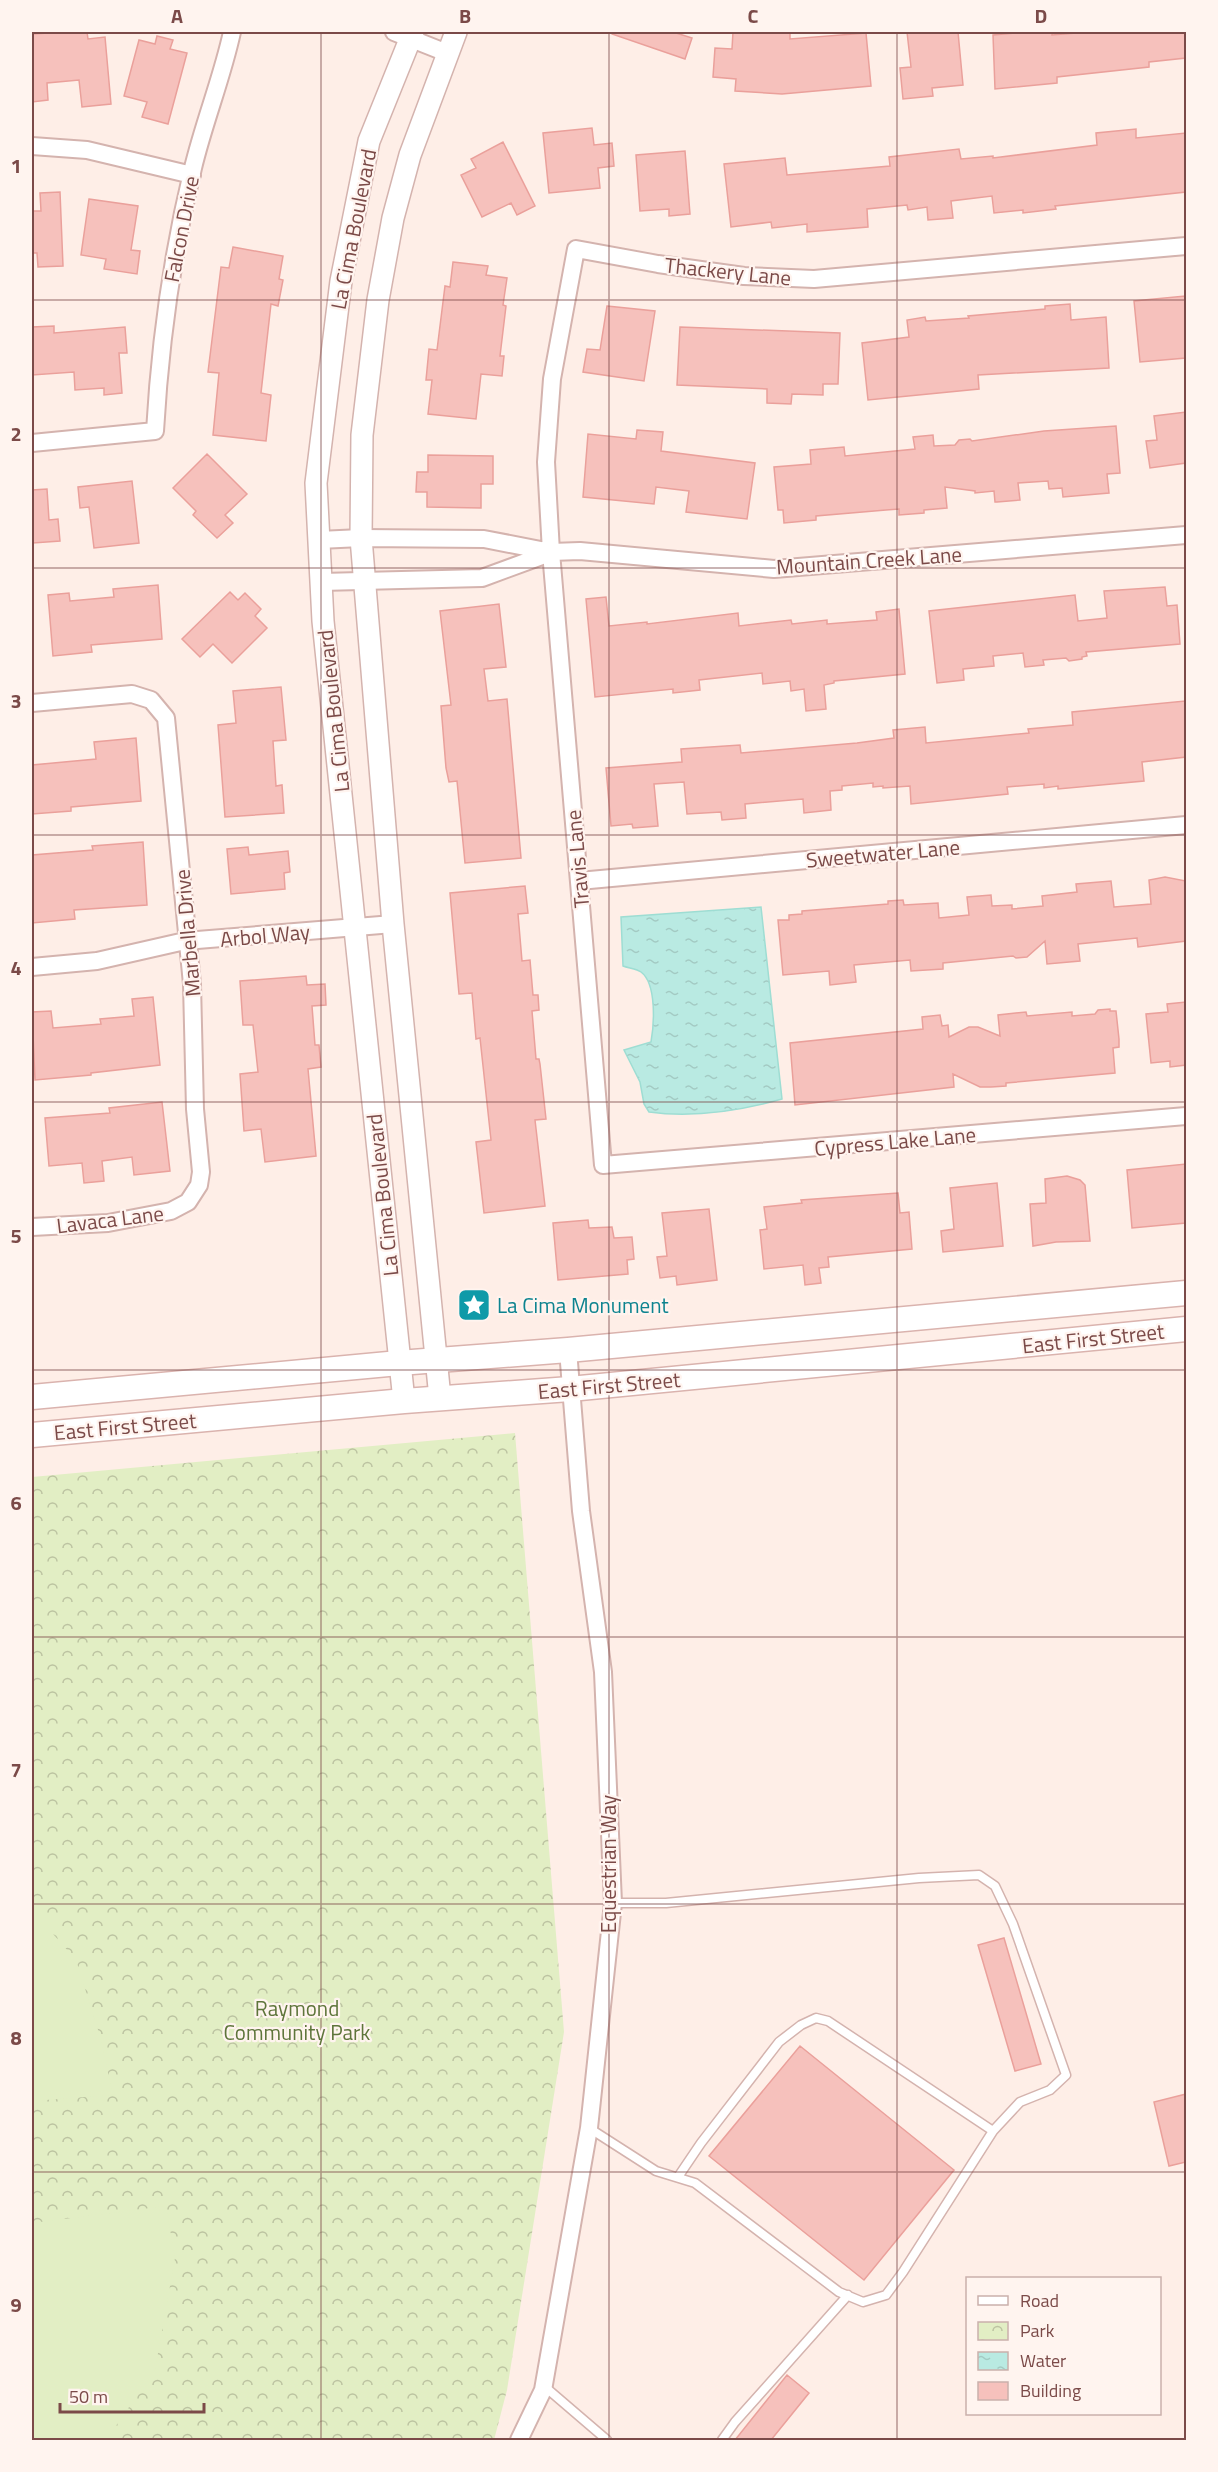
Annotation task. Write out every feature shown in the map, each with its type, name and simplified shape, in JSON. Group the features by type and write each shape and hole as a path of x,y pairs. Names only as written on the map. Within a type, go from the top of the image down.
{"main road":[{"name":"East First Street","path":"32,1397 1186,1293"},
{"name":"East First Street","path":"32,1435 404,1401 570,1389 1186,1329"}],"street":[{"name":"Falcon Drive","path":"32,443 155,431 164,320 175,252 192,175 232,32"},
{"name":"La Cima Boulevard","path":"440,1398 393,924 361,538 362,435 378,300 393,218 410,155 456,32"},
{"path":"406,34 447,53"},
{"name":"La Cima Boulevard","path":"404,1401 357,927 323,621 316,483 341,281 369,141 406,34"},
{"path":"32,146 87,150 192,175"},
{"name":"Thackery Lane","path":"551,552 546,462 552,380 576,249 744,276 814,279 1186,246"},
{"name":"Mountain Creek Lane","path":"320,540 484,539 551,552 580,551 774,569 1186,535"},
{"name":"Mountain Creek Lane","path":"321,582 482,578 551,552"},
{"name":"Travis Lane","path":"551,552 603,1165"},
{"name":"Marbella Drive","path":"32,703 132,694 150,700 159,708 168,724 193,1002 195,1109 201,1172"},
{"name":"Sweetwater Lane","path":"579,881 1186,825"},
{"name":"Arbol Way","path":"32,967 97,961 188,941 393,924"},
{"name":"Cypress Lake Lane","path":"603,1165 1186,1116"},
{"name":"Lavaca Lane","path":"32,1227 108,1223 177,1209 193,1197 199,1185 201,1172"},
{"name":"Equestrian Way","path":"519,2440 544,2385 589,2128 613,1903 603,1672 581,1511 568,1350"}],"lane":[{"path":"589,2128 656,2171 695,2183 839,2292 862,2302 886,2295 993,2131 1020,2102 1050,2090 1066,2075 1013,1924 995,1886 979,1875 919,1878 666,1904 613,1903"},
{"path":"678,2177 701,2143 779,2042 801,2025 816,2018 828,2021 993,2131"},
{"path":"722,2440 735,2422 848,2295"},
{"path":"544,2385 607,2440"}],"green space":[{"name":"Raymond Community Park","path":"515,1433 564,2032 507,2390 494,2440 32,2440 32,1477"},
{"path":"32,1910 76,1960 100,2036 113,2095 32,2101"},
{"path":"166,2206 175,2258 155,2370 106,2440 32,2440 32,2223"}],"water":[{"path":"761,907 782,1099 749,1107 699,1114 649,1112 644,1104 640,1082 624,1050 651,1042 652,995 650,986 641,972 623,966 621,917"}],"building":[{"path":"87,32 88,39 105,37 111,104 82,107 79,80 47,83 48,100 32,102 32,34"},
{"path":"612,32 673,32 692,38 685,59 612,34"},
{"path":"733,32 790,32 790,39 866,33 871,86 782,94 735,91 736,79 713,77 715,48 732,49"},
{"path":"907,32 958,32 963,85 932,88 933,96 903,99 900,68 911,67"},
{"path":"1052,32 1052,35 1089,32 1186,32 1186,58 1149,62 1149,67 1057,77 1057,83 995,89 993,35"},
{"path":"157,36 173,40 170,49 187,53 168,124 142,117 147,102 124,96 139,40 155,44"},
{"path":"592,128 594,145 612,143 614,166 598,168 600,188 549,193 543,133"},
{"path":"1136,129 1136,138 1186,133 1186,192 1055,206 1056,209 1023,213 1023,210 994,213 992,196 951,201 953,218 928,220 927,207 908,210 907,205 867,209 868,227 807,232 807,224 772,228 771,222 731,227 724,164 785,158 787,175 890,166 889,157 959,149 961,159 993,156 993,158 1097,145 1096,133"},
{"path":"503,142 535,206 517,215 511,203 482,217 461,175 476,168 471,159"},
{"path":"685,151 690,214 669,216 669,209 640,211 636,155"},
{"path":"60,192 63,266 38,267 37,253 32,253 32,211 41,211 40,193"},
{"path":"89,199 138,206 131,250 140,251 137,274 104,269 106,259 81,255"},
{"path":"233,247 283,256 279,279 283,280 278,306 271,304 261,393 271,395 266,441 213,435 219,373 208,372 221,267 229,268"},
{"path":"453,262 488,266 486,275 507,278 500,356 504,356 502,376 481,374 476,419 428,414 432,380 426,380 429,349 437,350 445,286 450,287"},
{"path":"1185,296 1186,358 1140,362 1134,301"},
{"path":"1070,304 1071,320 1106,317 1109,368 978,375 979,389 868,400 862,343 909,337 907,320 925,317 926,321 969,318 968,316 1045,309 1045,306"},
{"path":"607,306 655,311 644,381 583,372 587,349 600,350"},
{"path":"54,326 54,333 125,327 127,353 119,353 122,393 104,395 104,388 75,390 74,372 32,375 32,327"},
{"path":"680,327 840,333 838,384 823,384 823,395 792,394 791,404 767,403 767,389 677,385"},
{"path":"1186,412 1186,463 1150,468 1146,441 1157,440 1154,416"},
{"path":"1116,426 1120,473 1107,474 1109,493 1063,497 1062,488 1049,489 1048,481 1018,483 1020,500 997,502 995,502 994,491 975,493 975,491 945,487 947,508 924,510 924,513 899,515 899,509 816,516 816,520 784,523 783,510 778,510 774,467 811,464 810,450 844,447 845,456 915,449 913,437 933,435 934,446 955,445 959,440 970,439 972,441 1044,431"},
{"path":"637,430 663,432 661,451 755,463 747,519 686,512 689,491 656,487 654,504 583,497 588,434 636,439"},
{"path":"207,454 247,494 225,515 233,523 217,538 193,515 196,511 173,488"},
{"path":"428,455 493,456 493,484 481,484 481,508 427,507 427,492 416,492 417,472 428,472"},
{"path":"132,481 139,543 94,548 89,507 80,508 78,487"},
{"path":"47,489 49,520 58,519 60,541 33,543 32,490"},
{"path":"158,585 162,639 91,645 92,652 53,656 48,595 69,593 70,601 114,597 113,589"},
{"path":"1165,587 1167,606 1177,605 1180,644 1086,652 1087,656 1082,659 1043,660 1044,665 1025,667 1023,653 993,656 994,666 963,669 964,680 937,683 929,611 1075,595 1078,621 1107,618 1104,591"},
{"path":"230,592 238,600 245,593 261,609 255,616 267,628 232,663 213,644 200,657 182,639"},
{"path":"606,597 609,626 647,622 647,624 738,613 739,626 791,620 792,624 827,620 827,624 877,620 876,612 899,609 905,674 834,681 834,683 824,685 826,709 806,711 804,689 791,691 790,681 763,684 762,673 699,680 700,690 673,693 673,689 595,697 586,599"},
{"path":"499,604 506,667 484,669 488,701 507,699 521,858 465,863 457,781 449,782 446,768 441,706 451,705 440,611"},
{"path":"281,687 286,740 273,741 276,786 282,785 284,813 225,817 218,725 236,723 233,691"},
{"path":"1185,701 1186,757 1142,762 1144,781 1058,789 1058,786 1044,788 1044,784 1007,787 1008,794 911,804 910,786 883,788 883,786 873,787 873,783 842,786 842,790 830,791 831,810 804,813 803,799 745,804 746,818 722,820 721,812 687,814 684,782 654,784 658,826 633,828 632,824 611,826 606,768 682,762 681,749 740,745 741,753 857,743 894,738 893,730 925,727 926,743 1029,733 1028,729 1073,725 1072,712"},
{"path":"136,738 141,801 71,807 71,811 32,814 32,765 96,759 94,742"},
{"path":"143,842 147,905 74,910 75,919 32,923 32,855 93,850 92,846"},
{"path":"248,847 249,855 288,851 290,872 284,873 285,889 231,894 227,849"},
{"path":"1165,877 1186,881 1186,941 1138,947 1137,938 1078,944 1080,961 1047,964 1045,941 1027,957 1013,956 943,963 943,969 911,971 910,960 854,965 856,982 830,985 829,971 783,975 778,920 789,920 789,915 802,914 802,911 888,904 888,901 903,900 904,905 938,903 939,918 969,915 967,897 991,895 992,906 1012,905 1012,909 1043,906 1042,896 1077,892 1076,884 1111,881 1114,907 1151,904 1149,880"},
{"path":"525,886 528,913 518,914 522,961 530,960 533,995 538,995 539,1010 532,1011 536,1059 539,1059 540,1064 546,1119 535,1120 545,1206 484,1213 476,1142 491,1140 480,1038 476,1039 472,993 459,994 450,893"},
{"path":"306,976 307,985 325,984 326,1005 312,1006 315,1045 319,1045 321,1067 308,1069 316,1156 265,1162 261,1129 244,1131 240,1074 258,1072 253,1025 243,1025 240,981"},
{"path":"153,997 160,1065 35,1080 32,1012 51,1011 53,1028 101,1024 100,1019 134,1016 132,999"},
{"path":"1186,1002 1186,1065 1170,1067 1170,1061 1151,1063 1146,1014 1168,1012 1167,1004"},
{"path":"1110,1009 1110,1011 1116,1011 1119,1039 1119,1047 1113,1048 1115,1073 1006,1083 1006,1086 991,1087 980,1087 953,1074 954,1087 795,1105 790,1043 923,1029 922,1017 940,1015 942,1026 948,1025 949,1037 969,1027 978,1027 1000,1036 998,1015 1026,1012 1027,1016 1072,1012 1072,1016 1095,1014 1098,1010"},
{"path":"162,1102 170,1171 134,1175 132,1157 102,1161 104,1181 84,1183 82,1163 49,1166 45,1118 110,1113 109,1108"},
{"path":"1186,1164 1186,1223 1132,1228 1127,1170"},
{"path":"1067,1176 1080,1180 1085,1185 1090,1241 1056,1242 1033,1246 1030,1204 1046,1203 1045,1179"},
{"path":"997,1183 1003,1246 943,1252 941,1231 954,1229 950,1188"},
{"path":"898,1193 900,1213 909,1212 912,1249 828,1257 829,1267 819,1268 821,1283 805,1285 803,1265 764,1269 760,1230 767,1229 764,1207 802,1203 801,1200"},
{"path":"709,1209 717,1280 677,1285 676,1276 660,1278 657,1257 667,1256 662,1213"},
{"path":"588,1220 589,1228 612,1227 614,1238 632,1237 634,1259 627,1260 628,1274 558,1280 553,1223"},
{"path":"1004,1938 1041,2064 1015,2071 978,1945"},
{"path":"800,2046 954,2170 864,2280 709,2156"},
{"path":"1186,2094 1186,2162 1169,2166 1154,2102"},
{"path":"787,2375 809,2393 771,2440 735,2440"}],"place":[{"name":"La Cima Monument","path":"474,1305"}]}
